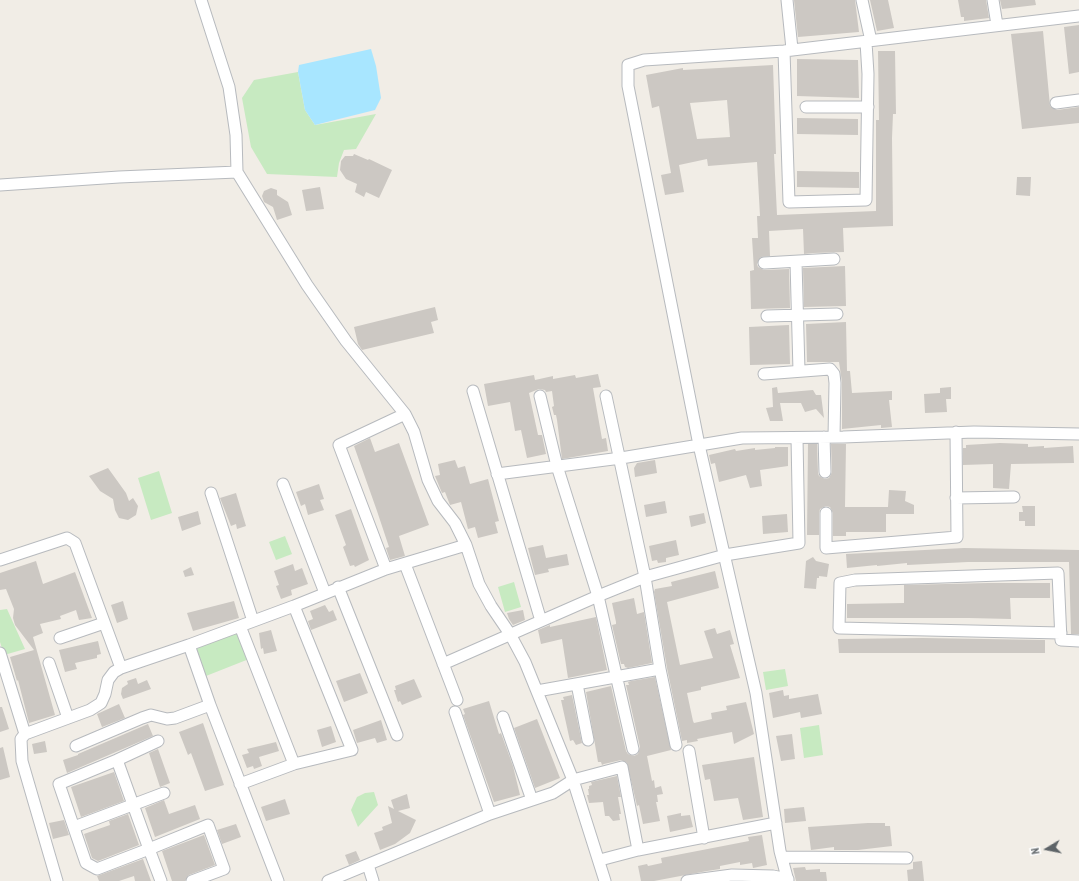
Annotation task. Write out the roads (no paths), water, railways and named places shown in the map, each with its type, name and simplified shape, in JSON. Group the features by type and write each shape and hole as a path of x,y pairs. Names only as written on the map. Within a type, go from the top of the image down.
{"street":[{"path":"201,0 229,87 236,135 237,172 307,284 346,341 405,414 414,432 428,480 438,501 455,523 466,545 479,584 491,606 510,634 537,692 573,780 606,881"},
{"path":"787,0 788,202 866,200 868,42 862,0"},
{"path":"993,0 997,25"},
{"path":"788,880 776,823 756,693 699,445 628,86 628,65 644,60 788,50 868,42 1079,16"},
{"path":"1056,103 1079,100"},
{"path":"806,106 868,107"},
{"path":"0,185 119,177 237,172"},
{"path":"764,263 834,259"},
{"path":"796,262 799,371"},
{"path":"767,316 837,314"},
{"path":"764,374 830,369 834,374 825,472"},
{"path":"472,391 541,621"},
{"path":"540,396 557,466 598,596 633,749"},
{"path":"606,396 645,577 660,669 676,745"},
{"path":"386,569 339,445 405,414"},
{"path":"826,513 826,548 957,536 956,432"},
{"path":"497,474 620,458 742,438 797,438 956,432 1079,434"},
{"path":"443,664 645,577 724,555 799,543 797,438"},
{"path":"283,484 325,593"},
{"path":"211,493 253,621"},
{"path":"956,498 1014,497"},
{"path":"0,560 67,538 75,543 121,668"},
{"path":"57,881 22,762 21,739 25,734 90,710 101,703 105,694 108,680 114,672 121,668 189,645 294,606 386,569 466,545"},
{"path":"405,564 457,700"},
{"path":"1060,633 839,628 840,583 855,580 1058,573 1061,640 1079,641"},
{"path":"338,588 397,735"},
{"path":"240,784 294,764 352,750 294,606"},
{"path":"60,638 104,623"},
{"path":"240,626 294,764"},
{"path":"189,645 210,705 278,881"},
{"path":"0,653 25,734"},
{"path":"49,663 68,718"},
{"path":"537,692 660,669"},
{"path":"577,684 588,740"},
{"path":"76,746 151,715 168,720 210,705"},
{"path":"455,712 490,814"},
{"path":"502,717 532,800"},
{"path":"158,741 59,784 86,863 97,869 208,825 224,869 192,881"},
{"path":"689,751 704,838"},
{"path":"117,760 161,881"},
{"path":"328,881 490,814 553,793 573,780 622,767 638,850"},
{"path":"74,827 164,793"},
{"path":"600,860 638,850 776,823"},
{"path":"782,857 907,858"},
{"path":"368,865 373,881"},
{"path":"687,881 732,874 774,876 788,880"}],"water":[{"path":"371,49 376,66 381,98 375,110 315,125 305,110 298,72 299,65"}]}
